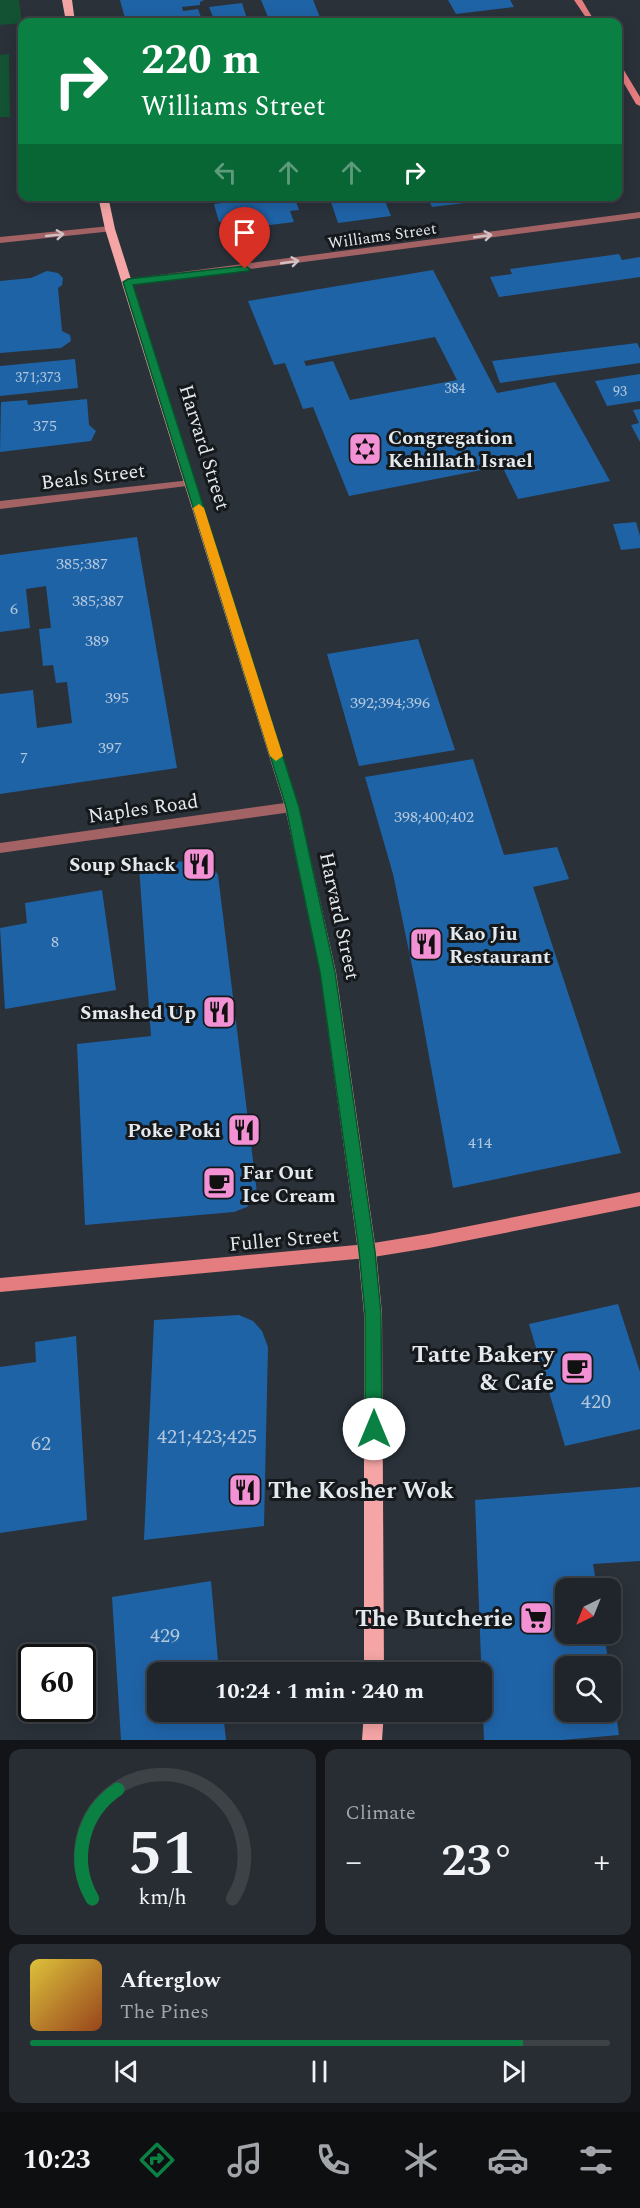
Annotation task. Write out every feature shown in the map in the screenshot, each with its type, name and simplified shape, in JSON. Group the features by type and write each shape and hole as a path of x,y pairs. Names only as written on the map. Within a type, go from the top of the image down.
{"main road":[{"path":"67,0 70,18"},
{"name":"Harvard Street","path":"104,201 110,229 292,807 328,972 367,1251 373,1314 374,1662"},
{"path":"372,1740 373,1722"}],"street":[{"path":"578,0 589,18"},
{"path":"622,74 640,104"},
{"name":"Williams Street","path":"128,282 640,215"},
{"path":"0,240 110,229"},
{"name":"Beals Street","path":"0,505 191,483"},
{"name":"Naples Road","path":"0,848 292,807"},
{"name":"Fuller Street","path":"0,1285 367,1251 640,1199"}],"green space":[{"path":"0,0 19,0 21,18 18,18 18,23 0,25"},
{"path":"9,54 10,117 0,117 0,55"}],"building":[{"path":"120,0 204,0 200,2 200,5 182,7 183,11 198,9 201,18 125,18"},
{"path":"261,0 313,0 320,18 268,18"},
{"path":"448,0 510,0 514,7 456,14"},
{"path":"242,3 247,18 213,18 209,7"},
{"path":"237,201 296,201 299,210 290,211 294,222 239,229 236,219 219,222 214,204"},
{"path":"331,201 385,201 391,216 338,223"},
{"path":"429,201 481,201 432,207"},
{"path":"619,254 622,260 640,257 640,277 499,297 490,277 512,274 510,269"},
{"path":"433,270 497,393 555,382 610,481 518,499 502,466 349,496 313,407 303,409 285,363 274,365 248,301","holes":["435,337 457,380 350,400 333,361 306,366 304,361"]},
{"path":"47,271 58,273 63,278 62,285 58,288 62,331 70,335 71,341 61,348 0,353 0,281 31,278"},
{"path":"637,343 640,349 640,363 500,383 492,361"},
{"path":"75,359 78,388 0,396 0,366"},
{"path":"640,374 640,401 607,406 595,381"},
{"path":"87,399 89,425 96,431 91,441 0,452 1,402 27,400 28,405"},
{"path":"640,409 640,442 631,425 639,423 633,410"},
{"path":"636,522 640,536 640,548 621,550 613,524"},
{"path":"137,537 177,768 0,794 0,694 33,690 37,728 72,723 67,682 56,683 53,665 43,666 39,629 51,628 46,586 26,589 30,628 0,632 0,555"},
{"path":"418,639 455,750 359,766 327,654"},
{"path":"473,759 504,855 557,847 569,879 533,887 621,1153 453,1188 417,990 393,874 365,777"},
{"path":"195,860 213,867 218,875 257,1193 247,1207 234,1212 85,1225 77,1044 151,1036 139,866"},
{"path":"102,890 116,990 5,1009 0,928 27,923 25,903"},
{"path":"618,1304 640,1372 640,1429 565,1446 529,1324"},
{"path":"239,1315 253,1321 262,1331 268,1347 264,1526 144,1540 154,1320"},
{"path":"76,1336 87,1520 0,1533 0,1367 36,1362 35,1342"},
{"path":"640,1487 640,1561 593,1564 595,1578 555,1578 555,1644 606,1644 607,1656 555,1656 555,1722 617,1722 619,1735 562,1740 484,1740 483,1722 492,1722 492,1662 481,1662 475,1500"},
{"path":"211,1581 218,1662 147,1662 147,1722 224,1722 226,1740 121,1740 112,1597"}],"slow traffic":[{"path":"199,508 276,756"}],"place":[{"name":"Congregation Kehillath Israel","path":"365,449"},
{"name":"Soup Shack","path":"199,864"},
{"name":"Kao Jiu Restaurant","path":"426,944"},
{"name":"Smashed Up","path":"219,1012"},
{"name":"Poke Poki","path":"244,1130"},
{"name":"Far Out Ice Cream","path":"219,1183"},
{"name":"Tatte Bakery & Cafe","path":"577,1368"},
{"name":"The Kosher Wok","path":"245,1490"},
{"name":"The Butcherie","path":"536,1618"}],"route":[{"path":"245,269 128,282 292,807 328,972 367,1251 373,1314 374,1429"}]}
